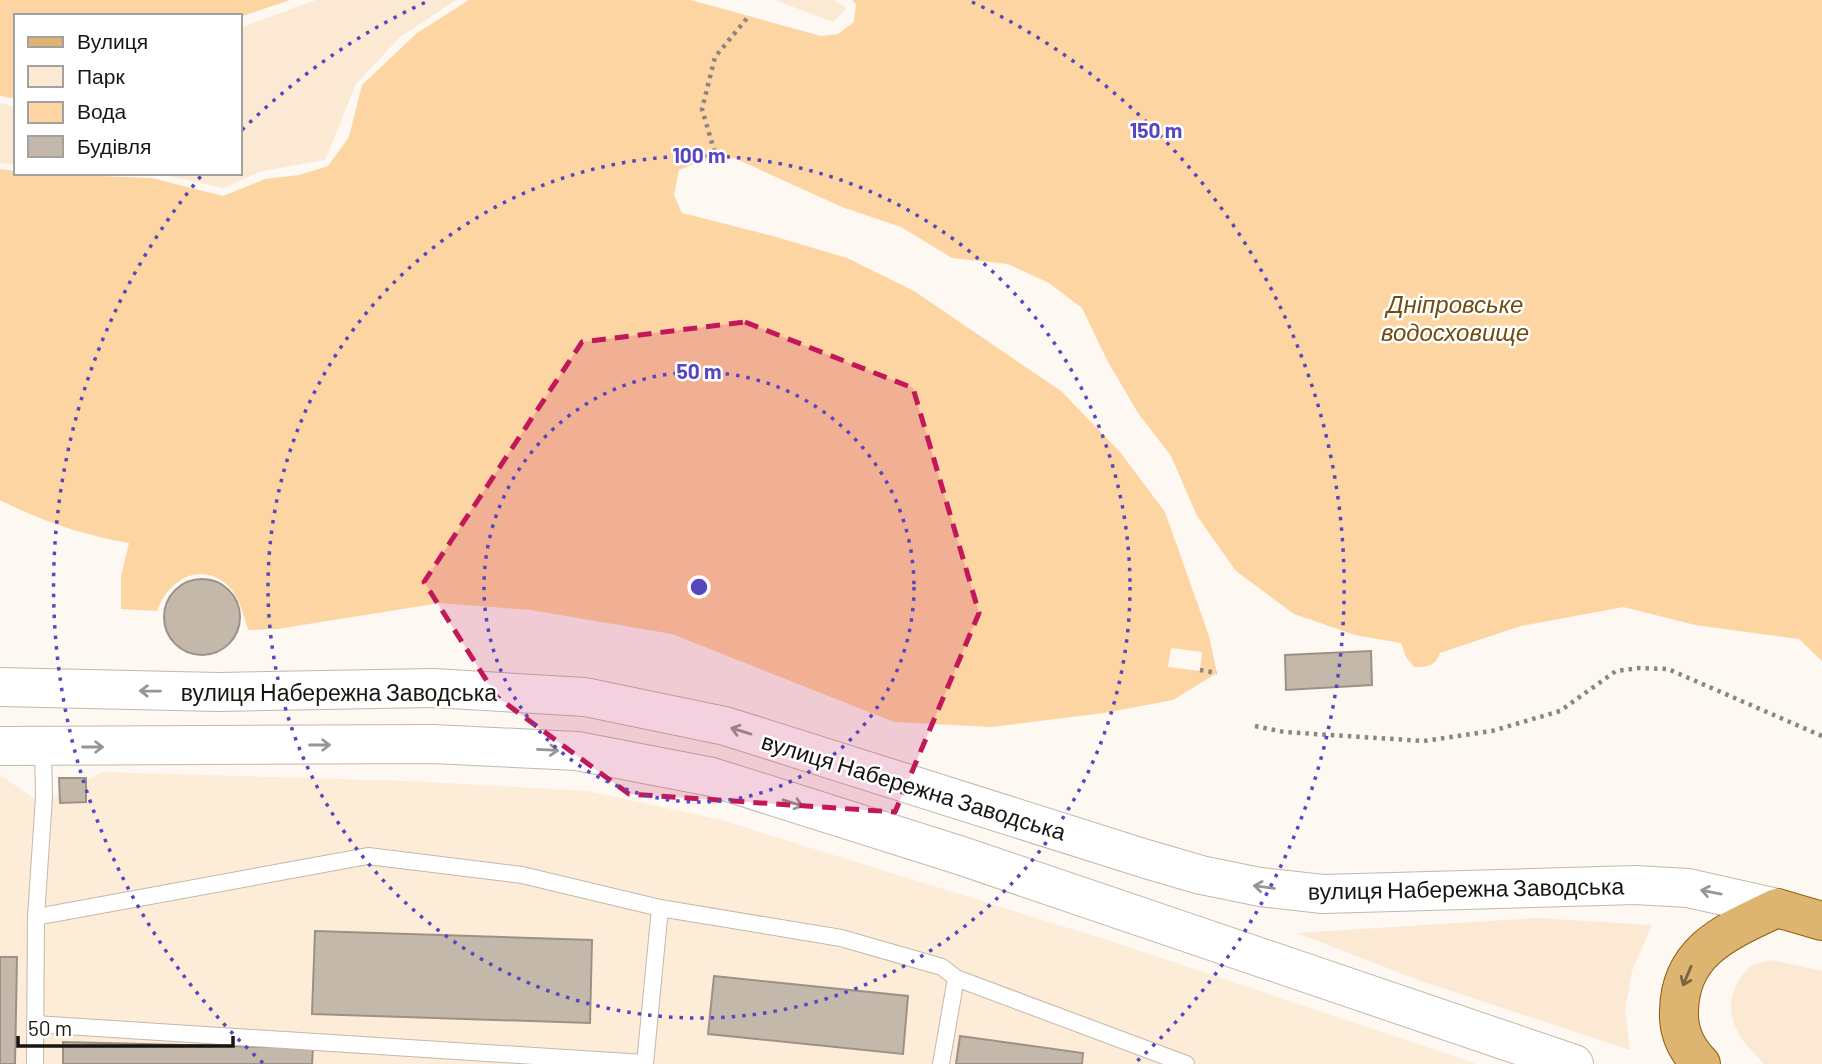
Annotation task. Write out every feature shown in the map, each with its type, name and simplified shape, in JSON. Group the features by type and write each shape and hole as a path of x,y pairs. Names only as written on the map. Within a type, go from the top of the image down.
{"main road":[{"name":"вулиця Набережна Заводська","path":"0,687 218,692 433,688 585,697 725,726 1146,859 1201,875 1260,887 1323,894 1688,888 1822,921"},
{"path":"0,746 433,744 578,751 712,777 962,856 1574,1064"},
{"path":"1701,1064 1688,1051 1678,1024 1679,997 1687,971 1703,950 1723,935 1777,908"}],"lane":[{"path":"35,1064 36,917 44,797 43,747"},
{"path":"36,917 368,856 522,875 660,908 841,938 942,967 956,978 1186,1064"},
{"path":"35,1024 644,1064 660,908"},
{"path":"940,1064 956,978"}],"path":[{"path":"717,160 702,109 715,57 748,16"},
{"path":"1255,726 1284,732 1424,741 1492,731 1560,711 1616,671 1639,668 1668,669 1822,736"},
{"path":"1200,670 1217,673"}],"highlighted area":[{"path":"745,322 913,388 979,613 895,812 629,794 497,697 424,582 582,342"}],"shaded area":[{"path":"102,772 408,781 588,791 721,820 1107,940 1477,1064 0,1064 0,775 32,797 59,797 59,778 86,778 86,781"}],"green space":[{"path":"316,0 456,0 400,37 356,84 325,160 262,171 223,188 165,175 242,175 242,27"},
{"path":"775,0 834,0 846,8 833,22"},
{"path":"0,103 14,106 14,165 0,163"},
{"path":"1537,918 1652,925 1632,971 1625,1010 1630,1050 1418,980 1297,933"},
{"path":"1772,960 1822,971 1822,1064 1764,1064 1737,1030 1731,1010 1736,985 1751,966"}],"water":[{"path":"0,0 290,0 242,16 242,14 14,14 14,99 0,96"},
{"name":"Дніпровське водосховище","path":"469,0 691,0 821,36 838,34 854,22 856,4 852,0 1822,0 1822,661 1799,639 1695,625 1623,607 1521,626 1440,653 1430,665 1414,667 1406,657 1401,643 1355,635 1294,614 1236,571 1197,516 1171,456 1138,413 1108,362 1082,308 1049,283 1008,264 952,258 901,227 842,207 734,158 702,161 679,170 674,195 682,213 847,258 914,291 1061,391 1120,452 1165,512 1209,636 1217,673 1173,700 1104,713 992,727 894,722 672,634 530,610 440,603 277,629 248,630 240,604 232,590 211,575 200,574 179,581 170,589 157,611 121,609 121,576 129,543 63,526 0,500 0,169 14,171 14,175 152,178 223,196 265,179 299,175 328,166 349,137 362,85 417,33"}],"pier":[{"path":"1171,648 1202,652 1200,671 1168,667"}],"building":[{"path":"202,579 217,582 229,590 237,602 240,617 237,632 229,644 217,652 202,655 187,652 175,644 167,632 164,617 167,602 175,590 187,582"},
{"path":"1371,651 1372,685 1286,690 1285,655"},
{"path":"59,778 86,778 86,802 60,803"},
{"path":"315,931 592,940 590,1023 312,1014"},
{"path":"0,957 17,957 15,1064 0,1064"},
{"path":"714,976 908,996 903,1054 708,1034"},
{"path":"960,1036 1083,1053 1082,1064 956,1064"},
{"path":"63,1042 313,1048 312,1064 63,1064"}]}
